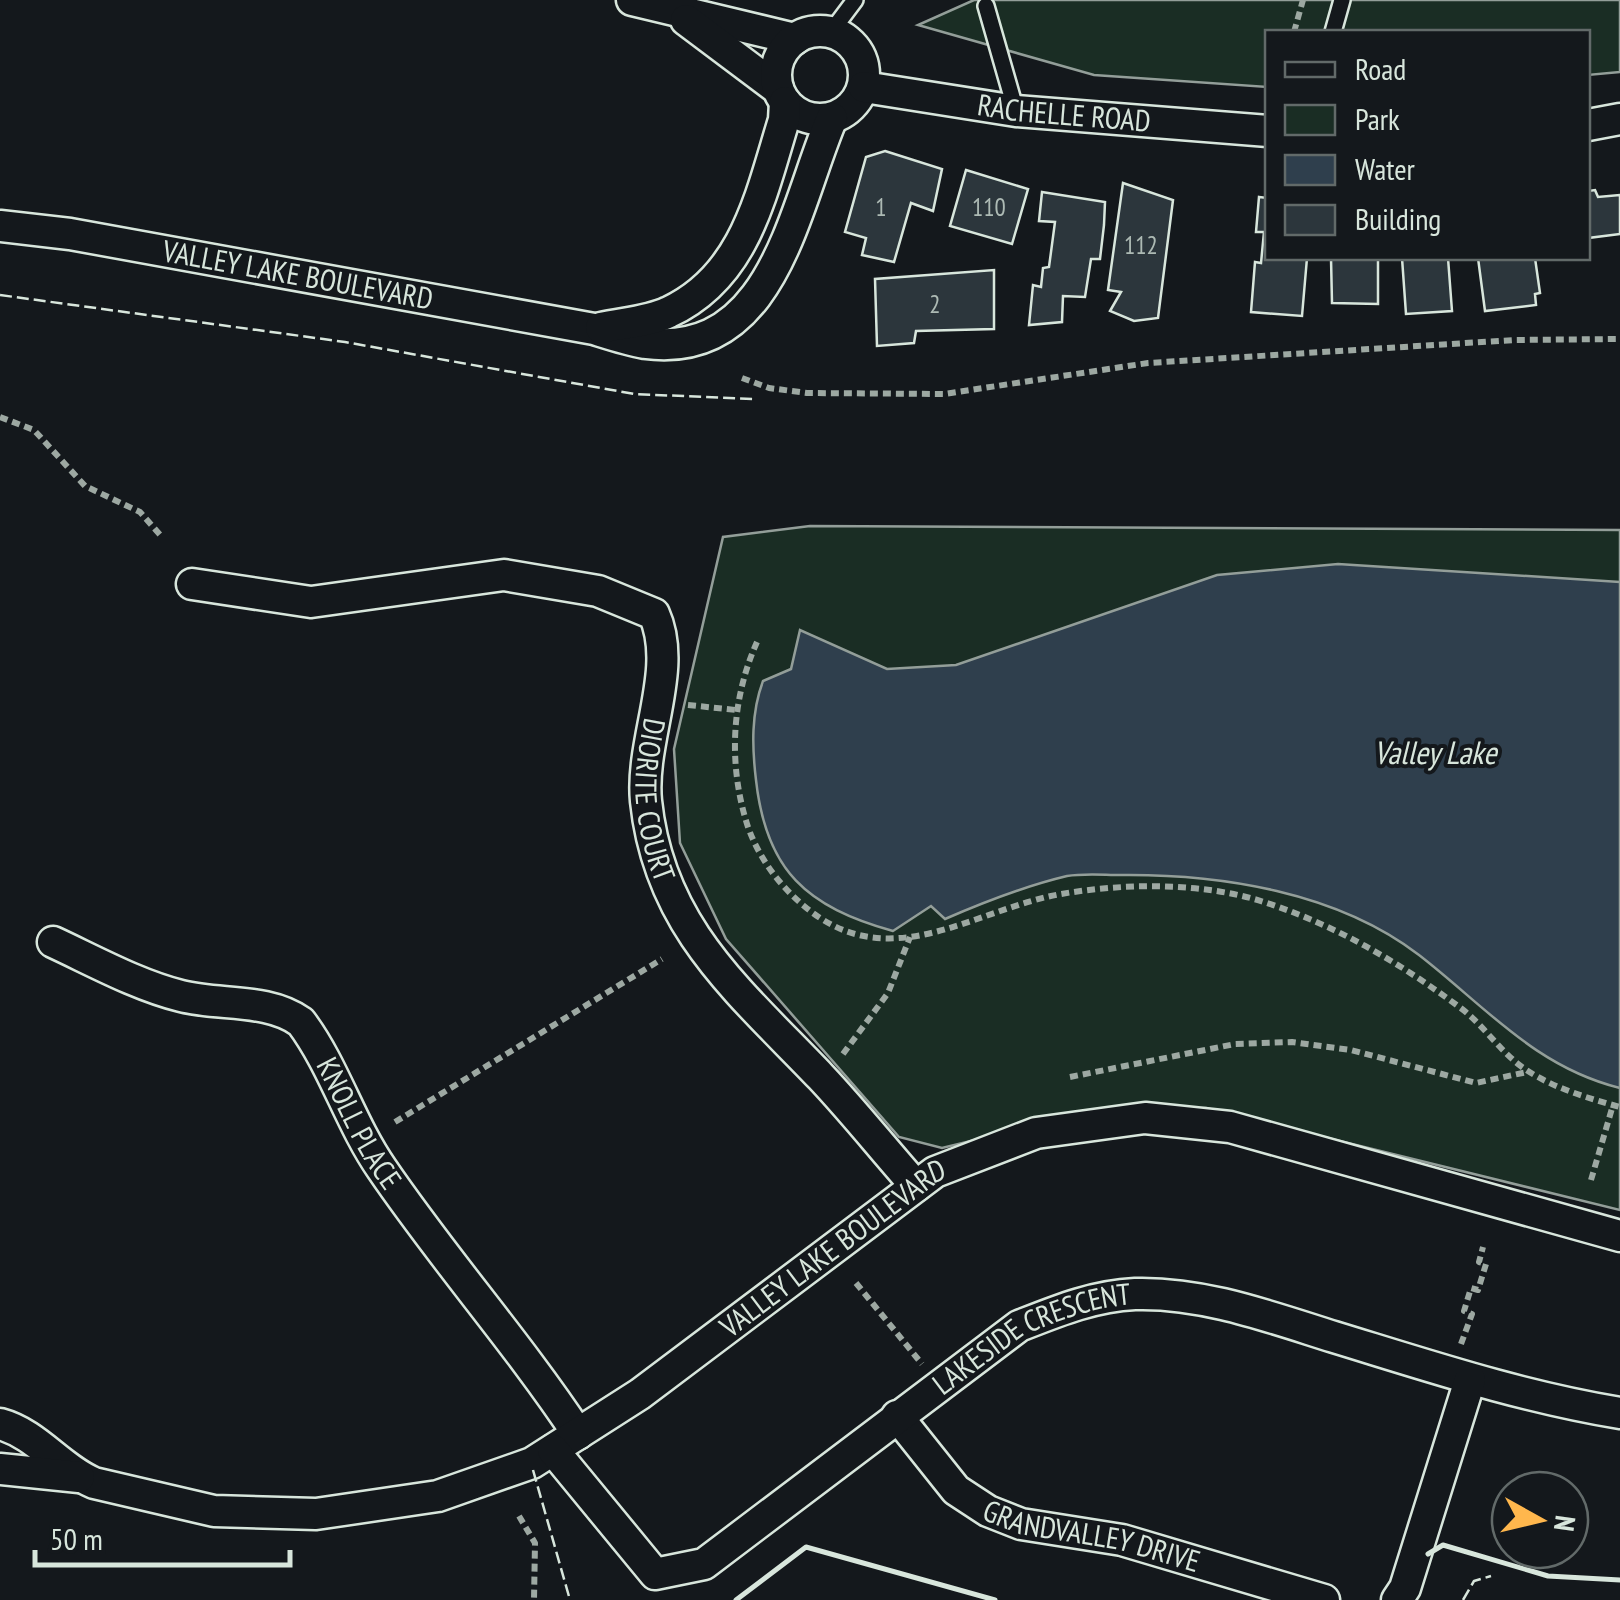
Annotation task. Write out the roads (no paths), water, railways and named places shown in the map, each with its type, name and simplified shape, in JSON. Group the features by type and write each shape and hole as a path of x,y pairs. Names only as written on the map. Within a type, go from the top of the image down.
{"street":[{"path":"632,0 795,39 831,32 844,38 862,59 864,86 852,107 832,118 806,118 675,12"},
{"path":"782,96 778,61 795,39"},
{"name":"RACHELLE ROAD","path":"864,86 1016,111 1265,131"},
{"name":"VALLEY LAKE BOULEVARD","path":"594,330 666,314 700,294 734,256 749,232 784,120 782,96"},
{"name":"VALLEY LAKE BOULEVARD","path":"0,226 70,234 647,343 694,341 745,312 774,274 808,172 832,118"},
{"path":"1590,125 1620,119"},
{"path":"734,256 764,287"},
{"name":"DIORITE COURT","path":"192,584 311,602 504,575 598,591 654,614 665,638 646,756 646,799 654,845 693,940 843,1100 916,1186"},
{"name":"KNOLL PLACE","path":"53,942 178,996 265,1007 301,1022 379,1165 435,1244 524,1354 565,1442"},
{"name":"VALLEY LAKE BOULEVARD","path":"0,1469 79,1477 214,1511 316,1514 438,1496 532,1463 640,1394 936,1172 1036,1134 1145,1118 1230,1127 1620,1236"},
{"name":"LAKESIDE CRESCENT","path":"565,1442 654,1574 704,1564 1019,1326 1076,1302 1135,1294 1192,1297 1257,1313 1470,1380 1620,1413"},
{"path":"1397,1600 1405,1588 1470,1380"},
{"name":"GRANDVALLEY DRIVE","path":"897,1416 956,1490 988,1511 1021,1524 1122,1540 1324,1600"},
{"name":"VALLEY LAKE BOULEVARD","path":"0,1424 20,1429 79,1477"}],"lane":[{"path":"831,32 855,0"},
{"path":"1334,30 1342,0"},
{"path":"986,6 1016,111"}],"water":[{"name":"Valley Lake","path":"1338,564 1620,582 1620,1088 1562,1066 1536,1050 1387,933 1352,916 1277,891 1198,878 1074,875 1020,890 945,919 931,906 893,931 814,897 781,861 761,812 754,718 763,681 791,669 800,630 887,669 956,665 1217,575"}]}
